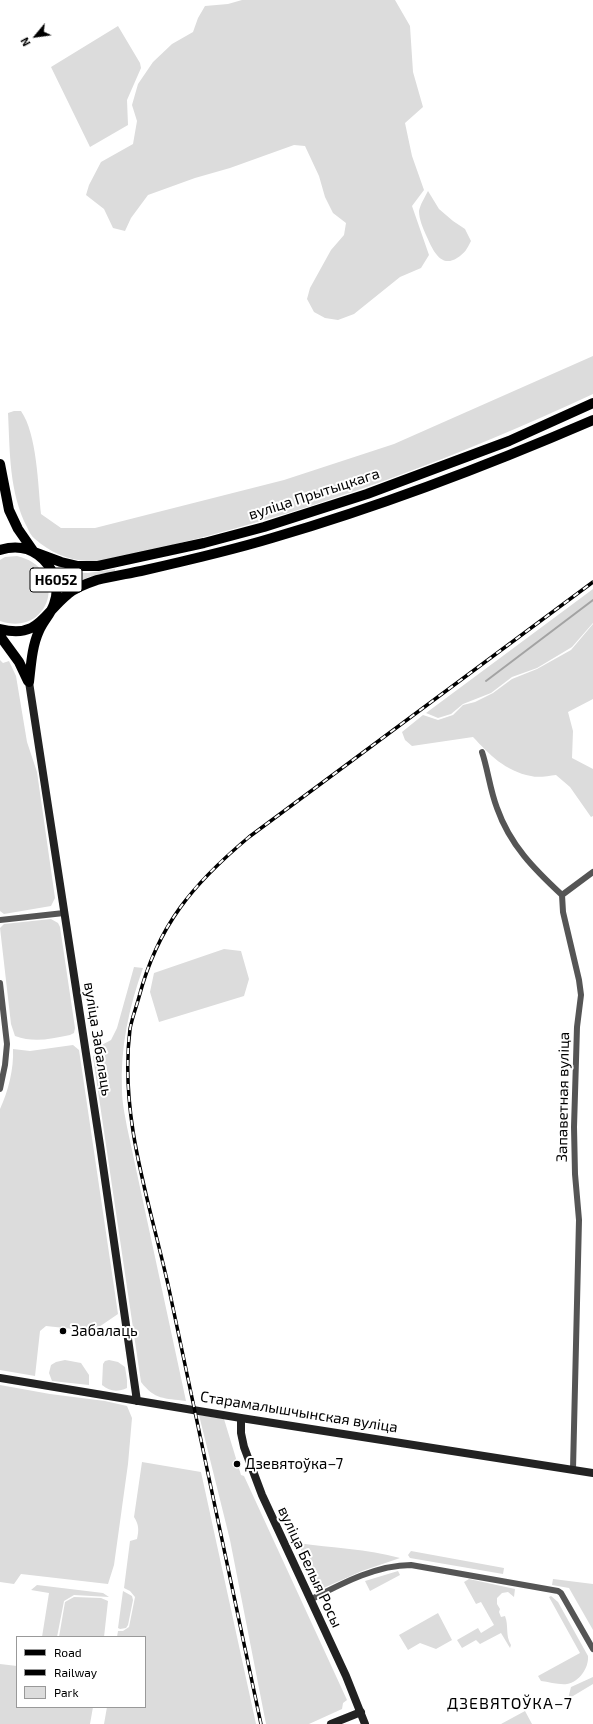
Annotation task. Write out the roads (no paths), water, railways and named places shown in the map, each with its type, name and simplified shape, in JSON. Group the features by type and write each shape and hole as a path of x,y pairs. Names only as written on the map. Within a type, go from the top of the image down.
{"main road":[{"name":"вуліца Прытыцкага","path":"34,552 61,562 78,566 98,566 204,543 264,527 367,494 509,442 593,403"},
{"name":"вуліца Прытыцкага","path":"49,614 68,594 97,580 204,557 286,534 371,506 516,453 593,420"},
{"name":"Н6052","path":"0,464 9,510 18,529 34,552"},
{"name":"Н6052","path":"0,550 8,548 21,548 34,552 44,559 51,568 56,580 57,592 55,604 39,631 35,644 29,682"},
{"name":"Н6052","path":"0,629 11,632 26,631 39,624 49,614"},
{"name":"Н6052","path":"0,636 20,662 29,682"},
{"name":"вуліца Забалаць","path":"29,682 137,1401"},
{"name":"Старамалышчынская вуліца","path":"0,1378 241,1418 593,1472"},
{"name":"вуліца Белыя Росы","path":"241,1418 241,1433 251,1470 361,1712 362,1723"},
{"path":"332,1724 361,1712"}],"street":[{"path":"482,752 496,807 507,834 529,864 562,895 593,872"},
{"name":"Запаветная вуліца","path":"562,895 563,912 579,980 581,995 577,1027 574,1127 575,1174 579,1220 574,1469"},
{"path":"0,920 64,913"},
{"path":"0,983 7,1044 5,1065 0,1089"},
{"path":"310,1600 360,1577 389,1567 400,1565 411,1565 524,1584 562,1593 593,1649"}],"waterway":[{"path":"486,681 593,600"}],"railway":[{"path":"261,1724 169,1289 145,1192 132,1128 128,1062 130,1029 133,1017 147,971 156,948 167,927 195,889 229,854 249,837 593,582"}],"place":[{"name":"Забалаць","path":"63,1331"},
{"name":"Дзевятоўка–7","path":"237,1464"}],"district":[{"name":"ДЗЕВЯТОЎКА–7","path":"510,1704"}]}
